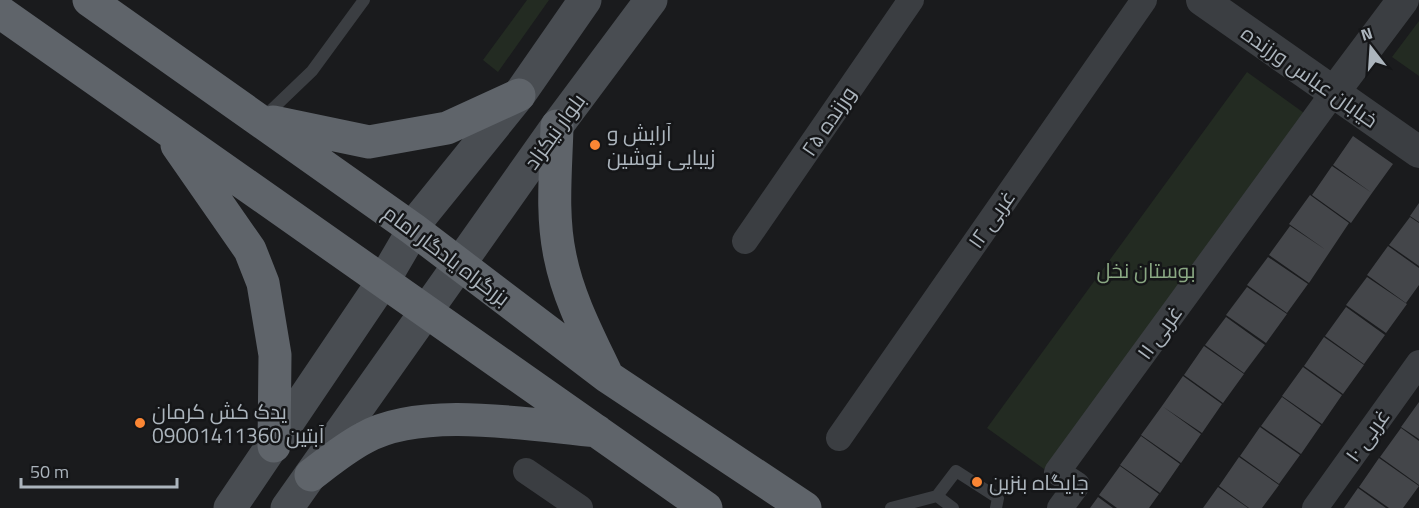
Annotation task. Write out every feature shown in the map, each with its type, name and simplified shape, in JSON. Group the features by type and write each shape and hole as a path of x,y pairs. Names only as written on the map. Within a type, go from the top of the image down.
{"highway":[{"name":"بزرگراه یادگار امام","path":"89,0 413,229 608,377 805,508"},
{"path":"0,12 706,508"},
{"path":"261,120 369,142 447,129 519,95"},
{"path":"164,126 250,250 263,283 275,356 274,446"},
{"path":"557,126 554,208 560,256 575,305 608,377"},
{"path":"310,475 364,437 401,423 440,418 599,431"}],"main road":[{"path":"230,508 384,280 413,229 519,95 585,0"},
{"name":"بلوار نیکزاد","path":"287,508 557,126 651,0"}],"street":[{"name":"ورزنده ۲۵","path":"745,241 911,0"},
{"name":"غربی ۱۲","path":"839,438 1144,0"},
{"name":"خیابان عباس ورزنده","path":"1202,0 1419,152"},
{"path":"1334,92 1403,0"},
{"name":"غربی ۱۱","path":"1060,508 1077,485 1057,472 1334,92"},
{"name":"غربی ۱۰","path":"1315,508 1419,363"},
{"path":"526,471 580,508"}],"lane":[{"path":"261,120 312,71 364,0"},
{"path":"891,508 937,496 956,471 997,503"},
{"path":"937,496 953,508"}],"green space":[{"path":"527,0 549,0 498,72 483,60"},
{"path":"1419,21 1419,76 1392,57"},
{"name":"بوستان نخل","path":"1247,72 1304,113 1044,469 987,428"}],"building":[{"path":"1353,136 1393,164 1372,193 1333,165"},
{"path":"1332,166 1372,193 1351,223 1312,195"},
{"path":"1310,195 1349,223 1309,283 1269,255 1290,226 1326,250 1289,224"},
{"path":"1419,203 1419,222 1410,216"},
{"path":"1410,217 1419,223 1419,266 1389,245"},
{"path":"1388,246 1419,268 1419,285 1406,303 1367,275"},
{"path":"1268,257 1308,284 1287,313 1247,285"},
{"path":"1367,277 1407,304 1386,333 1346,305"},
{"path":"1247,287 1287,314 1266,343 1226,315"},
{"path":"1346,307 1385,335 1364,364 1325,336"},
{"path":"1226,317 1265,345 1244,373 1205,345"},
{"path":"1324,337 1364,365 1343,394 1304,366"},
{"path":"1204,346 1244,374 1223,403 1184,375"},
{"path":"1303,367 1342,395 1322,424 1282,396"},
{"path":"1183,376 1222,404 1202,433 1162,406"},
{"path":"1282,397 1321,425 1301,454 1261,426"},
{"path":"1419,402 1419,439 1401,427"},
{"path":"1162,406 1201,434 1181,463 1141,435"},
{"path":"1260,427 1300,455 1279,484 1240,456"},
{"path":"1401,428 1419,441 1419,485 1380,457"},
{"path":"1141,436 1180,464 1160,493 1120,465"},
{"path":"1239,457 1279,485 1262,508 1249,508 1219,486"},
{"path":"1379,458 1419,486 1403,508 1389,508 1359,487"},
{"path":"1120,466 1159,494 1149,508 1117,508 1099,495"},
{"path":"1218,487 1248,508 1203,508"},
{"path":"1358,488 1386,508 1344,508"},
{"path":"1098,497 1113,508 1090,508"}],"place":[{"name":"آرایش و زیبایی نوشین","path":"595,145"},
{"name":"یدک کش کرمان آبتین 09001411360","path":"140,423"},
{"name":"جایگاه بنزین","path":"977,482"}]}
